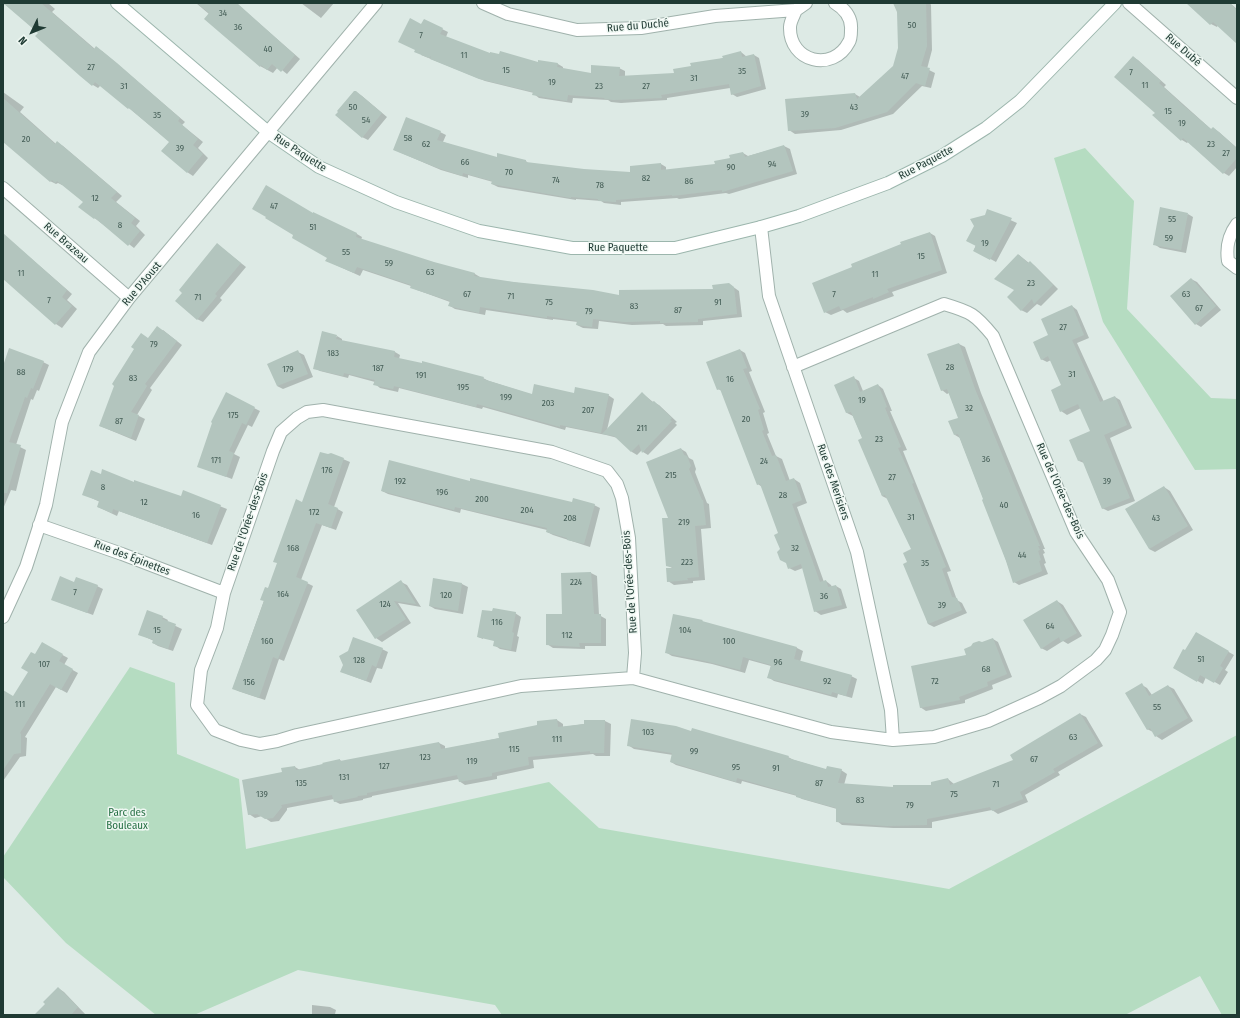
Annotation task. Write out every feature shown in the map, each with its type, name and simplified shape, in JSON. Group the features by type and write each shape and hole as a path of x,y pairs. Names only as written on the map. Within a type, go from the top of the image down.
{"street":[{"name":"Rue Paquette","path":"117,3 268,132 319,167 396,202 479,231 572,248 675,248 799,216 888,183 942,156 986,128 1020,100 1116,3"},
{"name":"Rue D'Aoust","path":"3,617 26,567 46,505 64,415 89,352 129,298 376,3"},
{"name":"Rue du Duché","path":"483,3 508,14 577,30 641,28 715,16 801,6"},
{"name":"Rue du Duché","path":"801,6 790,26 793,44 805,57 822,61 839,55 850,41 852,24 844,8 835,3"},
{"name":"Rue Dubé","path":"1129,3 1237,98"},
{"name":"Rue Brazeau","path":"3,188 129,298"},
{"path":"1237,224 1232,230 1226,249 1228,261 1237,268"},
{"name":"Rue des Merisiers","path":"761,227 769,296 857,552 891,710 893,740"},
{"name":"Rue de l'Orée-des-Bois","path":"633,678 635,653 629,538 622,498 617,484 607,471 552,452 323,410 307,412 281,432 273,451 224,593 217,628 201,670 197,704 215,730 241,740 260,744 277,741 297,734 521,686 633,678 831,732 893,740 934,738 988,721 1039,698 1061,686 1096,660 1105,650 1120,612 1108,580 1076,532 993,336 980,320 967,311 944,304 793,367"},
{"name":"Rue des Épinettes","path":"39,525 122,554 224,593"}],"green space":[{"path":"1085,148 1134,201 1127,309 1211,398 1237,399 1237,469 1195,470 1103,322 1054,158"},
{"name":"Parc des Bouleaux","path":"130,667 175,683 177,754 239,779 246,849 549,782 599,828 949,889 1237,735 1237,1015 1222,1015 1200,976 1125,1015 502,1015 495,1005 298,970 194,1015 156,1015 66,943 3,877 3,857"}],"building":[{"path":"3,3 41,3 94,49 96,46 117,63 180,118 178,121 198,139 193,145 203,154 187,173 161,151 169,142 129,108 128,109 95,82 92,86 80,76 35,36 38,33"},
{"path":"197,3 237,3 295,55 281,72 272,64 267,70 261,65 260,67 204,19 209,13"},
{"path":"893,3 926,3 927,46 921,66 930,68 925,86 916,83 887,112 835,128 788,131 785,99 855,93 857,99 893,66 898,48 897,12"},
{"path":"1186,3 1229,3 1237,10 1237,44 1213,22 1210,25"},
{"path":"410,18 421,24 424,19 443,28 440,34 490,53 499,54 500,51 538,62 538,60 558,63 557,67 591,73 591,65 620,67 619,76 674,73 673,69 691,66 690,63 723,58 722,56 741,51 742,57 754,54 761,86 731,95 729,84 661,95 662,98 614,100 568,95 567,101 532,95 533,92 479,79 430,59 431,56 429,58 414,52 415,50 398,42"},
{"path":"1133,56 1161,81 1159,83 1184,106 1211,129 1213,127 1237,148 1237,158 1223,174 1183,138 1181,141 1152,115 1155,113 1114,77"},
{"path":"354,91 356,91 382,113 362,138 335,115"},
{"path":"3,98 55,144 57,141 117,192 111,198 135,218 131,223 140,231 128,246 95,218 94,219 78,207 83,202 57,181 55,183 52,180 50,182 3,142"},
{"path":"406,117 441,131 437,140 497,157 497,153 526,160 526,162 584,169 630,172 630,166 661,163 661,170 715,164 714,161 730,158 729,155 743,152 745,157 784,145 793,171 722,192 722,190 672,196 616,200 616,202 598,201 598,199 571,198 491,184 492,181 463,173 462,176 393,150"},
{"path":"266,185 313,213 357,233 356,237 434,262 475,273 474,276 514,282 593,290 619,295 619,290 713,289 712,285 729,283 734,287 737,314 698,319 698,322 625,322 593,319 592,327 576,325 577,321 547,316 547,318 480,307 479,313 448,306 450,301 410,288 411,285 357,267 354,273 325,261 327,258 292,238 293,235 252,209"},
{"path":"1160,207 1188,213 1181,250 1153,245"},
{"path":"987,209 1012,218 990,260 973,251 976,246 966,241 974,226 970,219 985,215"},
{"path":"930,232 942,270 887,289 889,292 873,299 873,297 841,310 839,306 824,313 812,283 852,267 851,264 901,244 900,242"},
{"path":"3,233 67,290 62,297 72,306 55,325 3,279"},
{"path":"217,243 241,263 215,294 217,296 197,320 175,301 182,293 179,290"},
{"path":"1018,254 1028,263 1030,261 1053,285 1034,304 1032,299 1021,311 1007,297 1014,290 994,279"},
{"path":"1191,278 1216,306 1195,325 1170,296"},
{"path":"1072,305 1084,335 1072,340 1100,402 1115,396 1127,425 1104,435 1130,498 1102,509 1082,460 1078,461 1069,440 1090,431 1078,404 1060,412 1051,390 1061,385 1048,356 1041,360 1033,342 1048,335 1041,319"},
{"path":"157,326 177,341 145,384 147,386 131,412 139,415 131,438 99,426 114,386 112,384 134,349 131,347 141,333 148,338"},
{"path":"322,331 337,335 336,339 395,351 394,357 422,363 422,361 484,377 483,379 532,394 534,384 574,393 575,387 609,394 601,433 560,425 560,427 477,404 476,407 394,386 393,389 373,385 375,380 344,373 343,376 313,369"},
{"path":"959,343 975,389 1040,546 1038,546 1040,550 1038,551 1042,571 1013,583 958,434 954,435 948,421 958,418 947,389 941,391 927,354"},
{"path":"9,348 44,361 33,389 31,388 27,398 25,397 9,442 21,445 7,493 3,493 3,366"},
{"path":"740,349 747,368 743,369 760,409 758,410 764,430 762,431 772,456 776,455 786,481 794,478 802,500 792,504 820,582 826,580 828,587 836,585 842,605 814,612 801,564 788,569 786,563 780,560 777,552 780,549 774,535 778,533 760,484 757,485 720,389 717,390 706,362"},
{"path":"298,350 308,374 277,386 267,364"},
{"path":"854,376 860,392 878,384 887,407 885,408 901,447 898,448 914,483 912,484 946,567 942,569 952,597 957,598 962,610 928,624 903,564 907,562 903,553 911,549 885,495 882,496 858,440 862,438 851,412 846,413 834,385"},
{"path":"226,392 255,407 246,425 242,423 229,451 234,453 226,477 197,467 212,423 211,422"},
{"path":"642,392 672,418 670,420 672,421 642,453 639,444 631,452 614,436 602,434"},
{"path":"681,448 684,455 687,456 691,466 689,469 703,500 706,525 695,526 699,577 687,578 688,580 667,582 666,568 674,568 666,566 662,518 668,518 646,462"},
{"path":"320,452 328,454 331,453 344,458 328,504 338,508 331,528 316,523 296,577 308,582 278,659 273,657 259,698 232,689 264,601 260,600 265,587 268,588 277,563 273,562 296,499 302,502"},
{"path":"389,460 470,481 470,478 572,502 573,498 595,504 584,544 567,540 567,538 546,532 547,528 455,507 454,510 381,491"},
{"path":"102,469 134,482 134,480 181,496 183,490 221,505 207,543 113,509 112,513 97,507 99,501 82,495 91,470 101,474"},
{"path":"1164,486 1188,526 1149,549 1125,509"},
{"path":"591,572 594,614 601,614 601,643 579,643 580,647 546,645 546,614 562,614 561,573"},
{"path":"60,576 74,582 76,577 98,585 87,613 51,600"},
{"path":"433,578 462,583 458,611 429,606"},
{"path":"401,580 416,604 394,601 406,619 375,639 356,610"},
{"path":"1057,600 1077,633 1061,642 1059,637 1041,649 1023,620"},
{"path":"493,608 516,612 512,632 514,633 511,650 493,646 494,641 477,637 482,610 492,611"},
{"path":"147,610 163,616 162,619 176,624 168,649 152,643 153,640 138,635"},
{"path":"673,614 703,620 702,621 797,647 794,659 852,675 846,696 832,692 831,695 767,678 771,665 743,657 740,670 665,653"},
{"path":"1196,632 1229,651 1220,666 1223,668 1214,683 1200,675 1197,682 1173,668 1183,649 1185,650"},
{"path":"353,637 383,648 376,667 372,665 366,681 340,672 343,665 339,656 348,651"},
{"path":"993,638 1007,674 987,682 988,686 959,697 960,700 920,708 911,666 966,655 964,649 971,646 973,643 979,641 982,642"},
{"path":"42,642 63,654 59,661 73,669 61,690 50,684 20,733 21,753 14,754 3,770 3,690 13,696 28,672 21,668 31,652 35,654"},
{"path":"1142,683 1149,696 1168,685 1188,718 1155,737 1150,728 1147,730 1125,693"},
{"path":"1080,713 1098,743 1053,769 1055,772 1020,792 1023,799 992,811 990,807 927,819 927,825 886,826 836,822 836,808 737,778 736,782 670,762 672,753 627,746 631,719 676,726 691,731 692,728 789,756 788,758 826,769 827,766 842,769 838,783 893,787 893,785 931,785 931,782 948,778 950,785 1013,760 1010,755"},
{"path":"557,719 558,727 584,724 584,720 605,720 604,753 590,753 590,751 528,757 529,765 492,773 492,776 459,782 457,775 367,793 367,795 334,802 332,795 281,805 282,807 273,818 265,819 257,814 248,815 242,780 282,772 281,768 295,766 296,770 340,759 340,761 439,742 441,749 499,738 498,733 537,725 537,721"},
{"path":"58,987 78,1007 71,1015 34,1015 45,1004 43,1002"}]}
